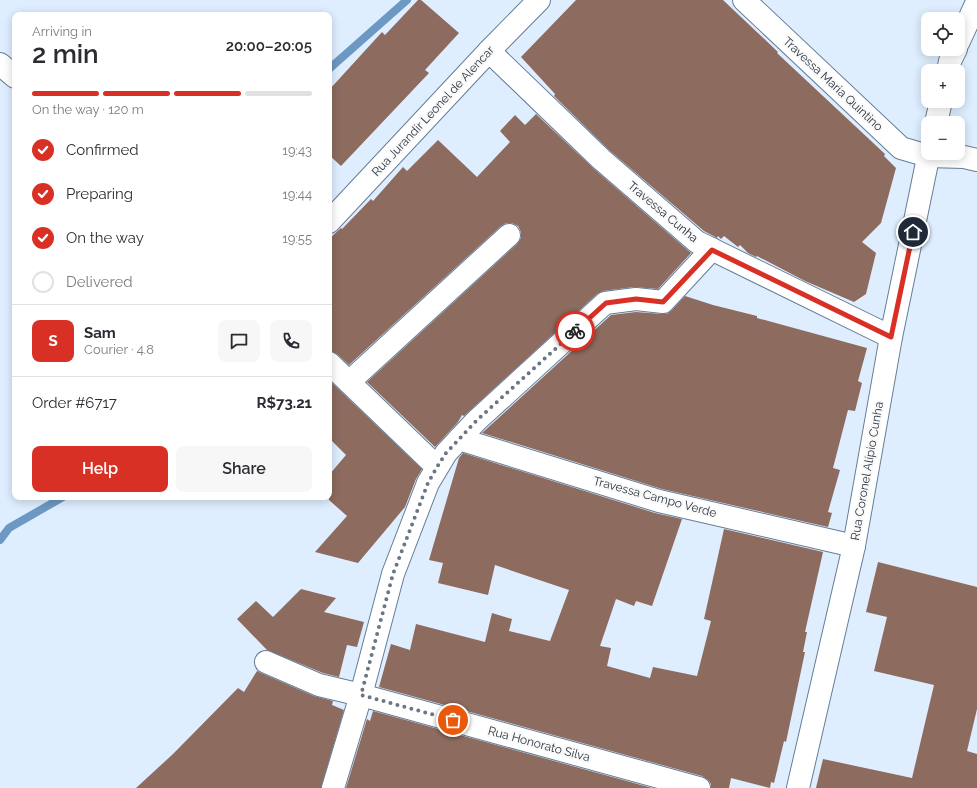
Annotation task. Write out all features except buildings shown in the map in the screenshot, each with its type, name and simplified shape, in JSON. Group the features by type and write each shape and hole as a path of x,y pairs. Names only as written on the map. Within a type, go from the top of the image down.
{"street":[{"name":"Rua Jurandir Leonel de Alencar","path":"332,219 489,51 539,0"},
{"name":"Travessa Maria Quintino","path":"744,0 901,148 921,153"},
{"path":"965,28 977,2"},
{"name":"Travessa Cunha","path":"489,51 601,160 697,242 891,337"},
{"path":"0,64 12,74"},
{"name":"Travessa Maria Quintino","path":"965,157 977,160"},
{"name":"Rua Coronel Alípio Cunha","path":"798,788 854,546 891,337 927,160"},
{"path":"349,382 509,235"},
{"path":"334,788 361,695 393,574 428,483 446,453 476,421 606,303 636,299 663,302 712,250"},
{"path":"332,366 437,467"},
{"name":"Travessa Campo Verde","path":"459,439 659,501 854,546"},
{"name":"Rua Honorato Silva","path":"266,662 318,685 361,695 699,788"}],"waterway":[{"path":"332,66 407,0"},
{"path":"0,540 9,528 58,500"}],"way so far":[{"path":"453,720 361,695 393,574 428,483 446,453 476,421 575,331"}],"route":[{"path":"575,331 606,303 636,299 663,302 712,250 891,337 913,232"}]}
